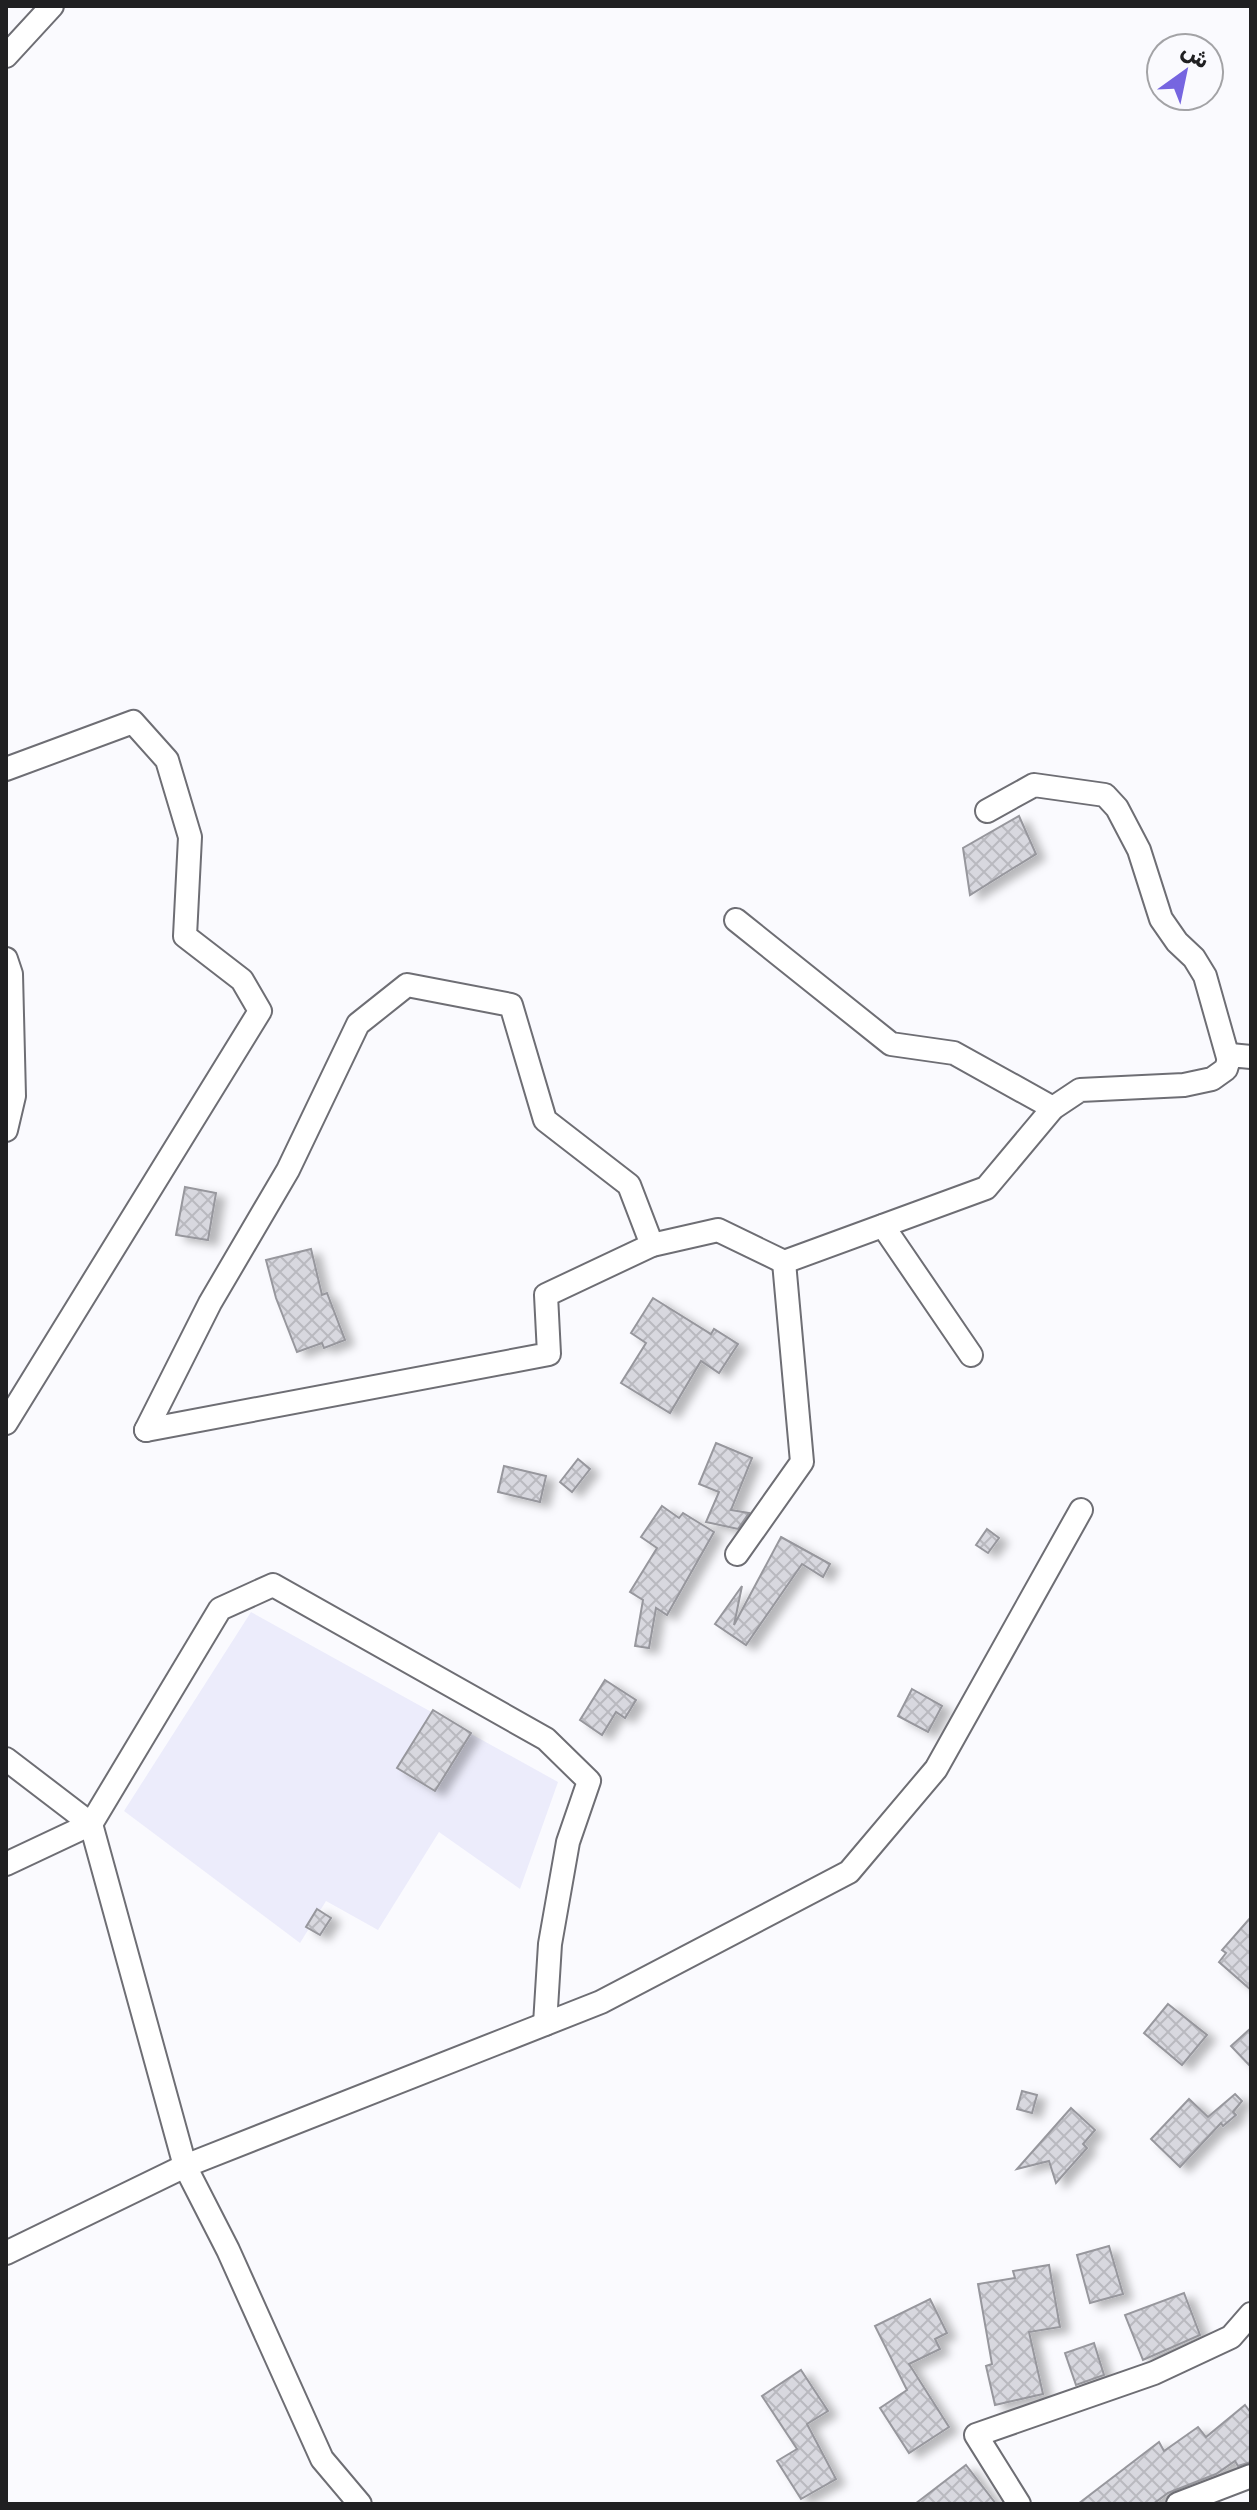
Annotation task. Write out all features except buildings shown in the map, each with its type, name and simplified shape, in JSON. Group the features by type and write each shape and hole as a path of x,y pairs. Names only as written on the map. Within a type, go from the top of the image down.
{"street":[{"path":"6,56 52,6"},
{"path":"6,769 133,722 167,760 190,837 185,936 242,980 260,1011 6,1423"},
{"path":"652,1245 629,1185 545,1120 511,1005 407,985 358,1024 288,1170 210,1303 146,1430 549,1354 546,1295 652,1245 718,1230 784,1262 986,1188 1053,1108 1080,1090 1184,1085 1212,1079 1240,1059 1205,976 1161,919 1139,850 1117,808 1105,795 1034,785 987,811"},
{"path":"736,920 891,1044 954,1053 1053,1108"},
{"path":"6,959 11,974 14,1096 6,1130"},
{"path":"883,1226 971,1355"},
{"path":"737,1554 802,1462 784,1262"},
{"path":"6,2253 185,2166 601,2002 849,1872 936,1769 1081,1510"},
{"path":"6,1864 91,1824 220,1609 273,1585 546,1739 589,1781 568,1842 550,1944 545,2024"},
{"path":"6,1759 91,1824 185,2166 228,2250 322,2459 360,2504"},
{"path":"1019,2504 976,2435 1154,2373 1231,2337 1251,2314"},
{"path":"1178,2504 1251,2476"}],"shaded area":[{"path":"251,1612 558,1782 520,1889 439,1832 378,1930 326,1901 300,1943 124,1811"}]}
